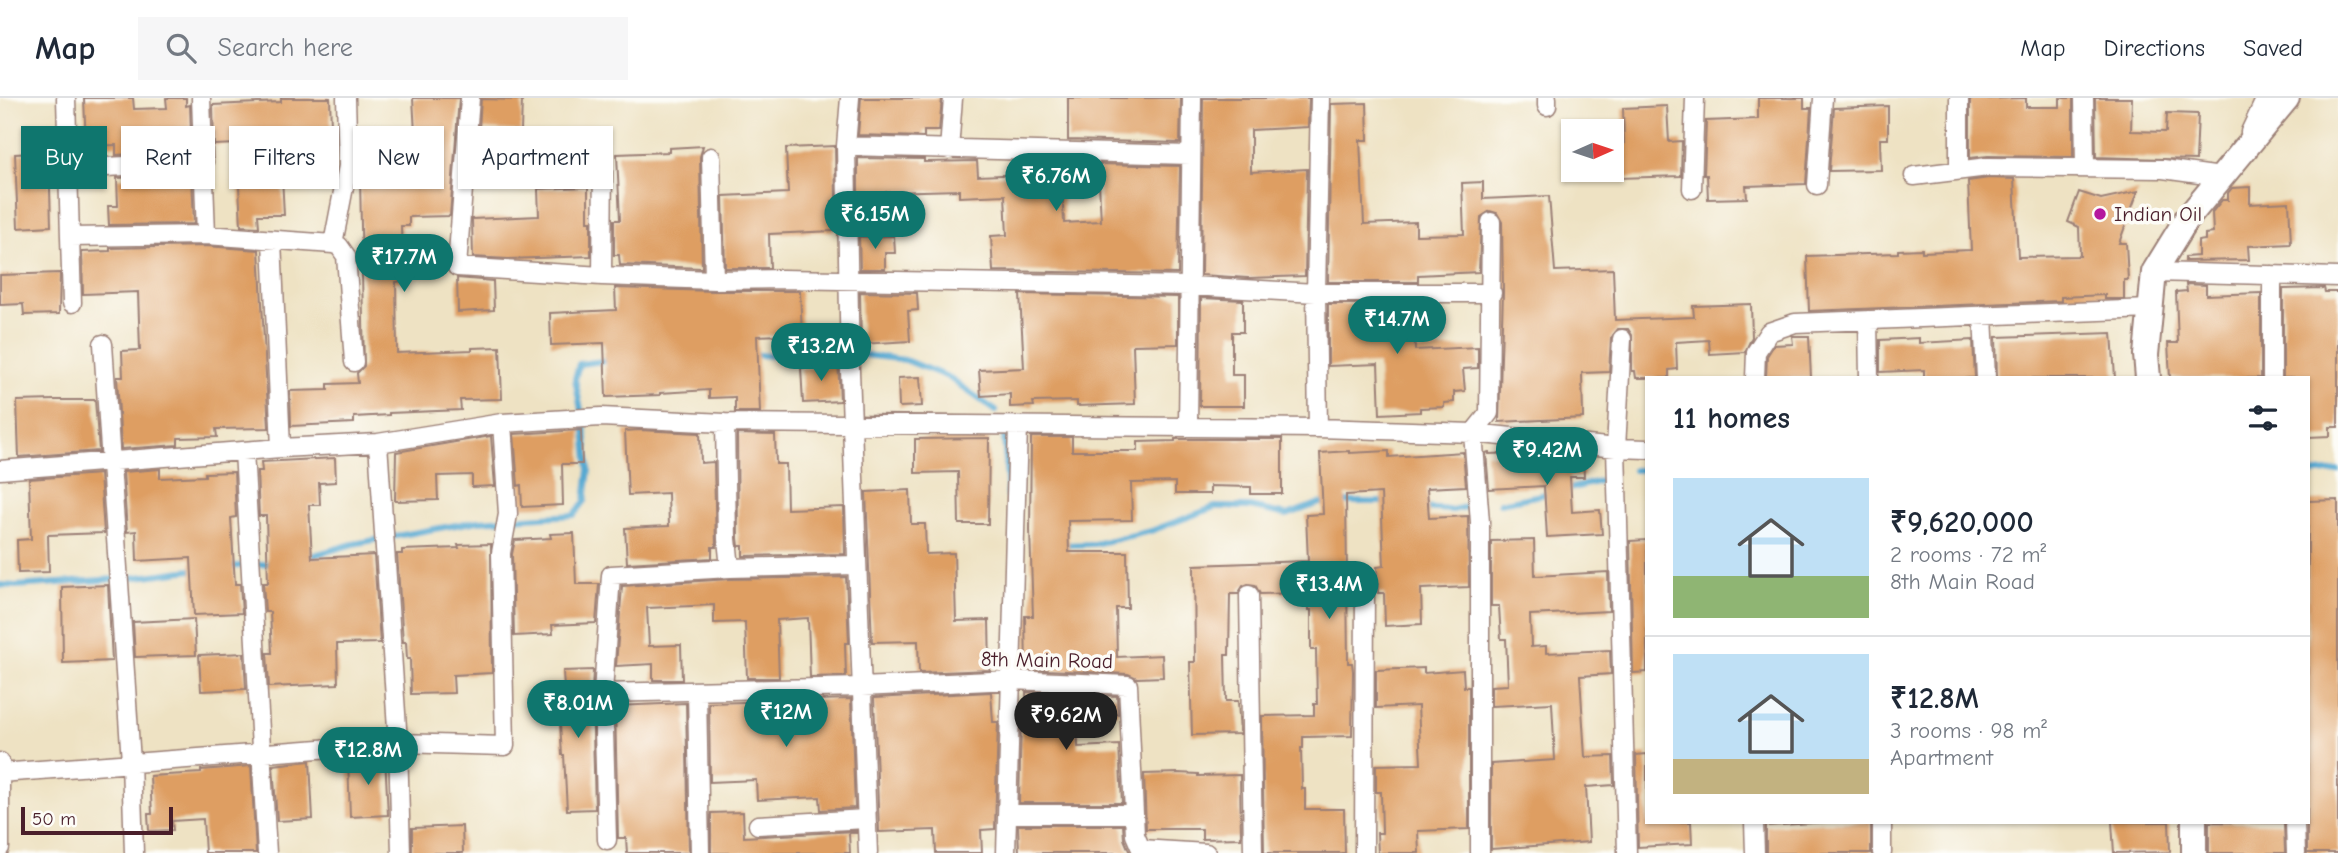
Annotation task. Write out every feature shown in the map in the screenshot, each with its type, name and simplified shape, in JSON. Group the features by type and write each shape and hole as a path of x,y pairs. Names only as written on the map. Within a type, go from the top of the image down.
{"main road":[{"path":"2148,376 2146,355 2154,272 2186,220 2281,98"},
{"path":"2194,824 2194,853"}],"street":[{"path":"66,98 66,126"},
{"path":"201,98 202,126"},
{"path":"332,244 348,166 345,98"},
{"path":"470,98 457,267 714,280 1190,286 1316,293 1492,293"},
{"path":"850,98 846,146 850,371 868,853"},
{"path":"949,149 953,98"},
{"path":"1188,426 1192,98"},
{"path":"1318,428 1316,293 1320,98"},
{"path":"1692,190 1695,98"},
{"path":"1817,185 1823,98"},
{"path":"1959,98 1959,170"},
{"path":"2084,98 2085,168"},
{"path":"846,146 1191,155"},
{"path":"711,157 714,280"},
{"path":"1914,176 1988,167 2163,169 2221,177"},
{"path":"68,189 72,303"},
{"path":"205,189 206,235"},
{"path":"602,276 603,189"},
{"path":"1480,853 1480,523 1473,433 1489,413 1491,222"},
{"path":"69,237 206,235 340,246 346,256 354,362"},
{"path":"272,240 281,448"},
{"path":"2154,272 2338,277"},
{"path":"2272,275 2272,376"},
{"path":"1755,376 1756,352 1769,332 1795,323 2150,309"},
{"path":"1983,315 1986,376"},
{"path":"1868,320 1869,376"},
{"path":"1622,339 1616,448 1627,853"},
{"path":"103,344 131,762 134,853"},
{"path":"0,470 378,443 502,423 601,417 725,423 1318,428 1473,433 1645,449"},
{"path":"0,848 0,769 398,743 505,746 501,553 508,513 502,423"},
{"path":"725,423 730,568"},
{"path":"1006,853 1018,426"},
{"path":"378,443 398,743 401,853"},
{"path":"244,451 267,853"},
{"path":"607,839 603,693 611,575 730,568 857,565"},
{"path":"1364,853 1365,575"},
{"path":"1249,595 1253,853"},
{"name":"8th Main Road","path":"603,693 861,687 1012,680 1128,685 1135,835 1141,849 1206,853"},
{"path":"697,691 700,853"},
{"path":"1008,814 1134,814"},
{"path":"758,825 866,819"},
{"path":"1755,824 1755,853"},
{"path":"1882,824 1882,853"},
{"path":"2295,824 2296,853"}],"building":[{"path":"84,98 133,98 134,109 167,108 166,98 186,98 186,106 190,105 191,126 121,126 121,155 116,155 116,145 107,145 107,126 85,126"},
{"path":"281,98 330,98 331,126 229,126 229,144 215,145 213,105 281,102"},
{"path":"413,98 459,98 450,216 409,217 409,226 401,226 403,281 396,282 397,353 500,347 502,399 460,400 461,410 389,413 354,417 354,423 291,426 290,391 328,390 328,384 358,383 357,373 364,366 360,189 444,189 444,126 415,126"},
{"path":"861,98 942,98 939,131 924,131 924,137 858,135"},
{"path":"1068,98 1181,98 1180,143 1068,140"},
{"path":"1203,98 1309,98 1308,127 1251,130 1251,172 1307,169 1305,276 1248,278 1201,275"},
{"path":"1758,98 1804,98 1804,108 1811,108 1806,184 1746,186 1747,198 1708,199 1707,175 1704,175 1706,121 1758,119"},
{"path":"2026,98 2026,107 2060,107 2060,98 2073,98 2073,157 1970,158 1970,99"},
{"path":"2095,98 2132,98 2131,131 2166,132 2167,113 2198,114 2196,160 2096,157"},
{"path":"481,99 522,100 521,126 479,126"},
{"path":"1367,103 1368,140 1360,140 1364,224 1416,222 1416,235 1464,234 1462,183 1483,182 1483,199 1549,196 1555,271 1613,269 1615,320 1694,317 1693,306 1751,304 1752,337 1745,352 1710,354 1709,340 1676,342 1677,369 1669,370 1669,376 1636,378 1635,371 1632,371 1632,335 1628,329 1618,329 1611,338 1609,372 1582,373 1583,418 1499,422 1502,222 1497,213 1490,211 1481,217 1479,272 1418,275 1418,282 1328,282 1331,104"},
{"path":"1667,106 1669,142 1682,141 1681,176 1624,178 1623,108"},
{"path":"1888,106 1888,139 1880,139 1881,170 1829,171 1834,108"},
{"path":"703,146 700,157 702,268 620,265 619,255 614,255 614,220 620,220 617,154 669,152 669,148"},
{"path":"835,146 836,201 832,201 833,231 769,234 770,268 725,268 723,196 788,193 786,148"},
{"path":"15,154 21,154 21,189 50,189 51,226 18,228"},
{"path":"858,158 924,159 924,162 977,161 978,176 1026,174 1026,162 1061,163 1064,223 1101,221 1098,164 1180,166 1178,274 993,271 991,236 1007,235 1005,195 959,197 959,190 886,192 886,199 858,200"},
{"path":"117,178 121,178 121,189 193,189 194,224 109,225 108,206 118,206"},
{"path":"2014,179 2018,257 2080,256 2079,227 2068,222 2079,192 2101,199 2138,191 2119,243 2126,243 2128,280 2124,280 2124,299 2105,299 2105,295 2061,297 2061,301 1809,311 1807,256 1898,253 1898,250 1922,249 1922,252 1971,250 1968,181"},
{"path":"2250,187 2250,204 2289,202 2291,244 2248,246 2249,260 2185,261 2185,257 2198,256 2198,241 2205,240 2205,234 2213,233 2212,212 2222,200 2228,200 2228,193 2232,188"},
{"path":"239,189 283,189 284,215 258,215 259,227 241,226"},
{"path":"538,189 588,189 591,256 508,259 473,257 472,219 539,216"},
{"path":"894,236 895,253 885,253 885,269 860,269 859,237"},
{"path":"206,246 259,250 269,428 216,429 217,437 178,438 178,445 121,449 117,377 123,377 122,351 140,350 138,292 83,294 82,252 110,251 110,248"},
{"path":"60,273 59,314 24,315 23,304 0,305 0,275"},
{"path":"457,278 493,281 494,310 458,312"},
{"path":"2186,284 2206,285 2206,295 2261,293 2261,376 2170,376 2168,343 2178,343 2176,292 2187,291"},
{"path":"615,288 800,291 802,334 757,336 760,412 735,412 735,397 709,398 709,390 606,397 604,343 551,345 550,313 616,310"},
{"path":"2324,288 2325,292 2338,292 2338,427 2330,427 2330,436 2310,437 2310,376 2283,376 2283,289"},
{"path":"860,292 917,293 918,310 908,311 910,341 861,344"},
{"path":"1020,294 1178,297 1178,344 1133,345 1135,404 1077,406 1077,401 1033,402 1034,406 1010,407 1010,394 981,396 979,370 1024,368"},
{"path":"1201,298 1243,300 1243,332 1232,332 1232,375 1244,375 1244,406 1200,406"},
{"path":"1328,304 1413,304 1415,350 1478,347 1478,368 1463,369 1465,391 1454,392 1454,402 1444,403 1444,407 1420,408 1420,412 1380,414 1378,364 1328,366"},
{"path":"2112,333 2115,376 1997,376 1996,337"},
{"path":"1792,336 1809,336 1811,376 1766,376 1767,356 1774,345 1793,344"},
{"path":"1919,338 1919,343 1973,340 1975,376 1924,376 1924,370 1880,372 1880,340"},
{"path":"827,359 838,359 840,401 803,403 801,368 827,367"},
{"path":"920,377 922,406 899,407 898,378"},
{"path":"95,400 99,451 19,457 17,401"},
{"path":"581,430 582,464 562,464 563,505 522,507 514,434"},
{"path":"625,431 700,433 701,463 714,462 716,547 712,547 712,558 627,563 625,528 669,526 668,493 628,495"},
{"path":"737,434 775,435 776,464 786,464 787,509 844,507 845,554 743,556 743,546 739,546 738,538"},
{"path":"491,436 495,486 472,487 472,475 437,476 438,500 395,501 396,452"},
{"path":"1031,437 1072,437 1072,451 1138,451 1138,442 1175,439 1282,439 1282,494 1251,494 1251,487 1210,486 1210,494 1175,494 1175,482 1131,483 1132,520 1068,521 1069,552 1127,552 1128,608 1116,608 1117,657 1162,655 1163,677 1137,678 1128,674 1026,669 1025,616 1033,616"},
{"path":"989,438 988,524 959,524 958,472 915,473 915,439"},
{"path":"1389,451 1389,457 1463,452 1466,486 1427,488 1429,518 1468,516 1469,587 1421,589 1422,624 1385,626 1384,593 1378,593 1377,567 1384,566 1381,493 1346,495 1348,663 1352,663 1353,671 1352,736 1303,737 1301,748 1305,809 1344,809 1345,853 1264,853 1262,716 1314,715 1314,704 1317,704 1316,650 1311,650 1311,610 1308,593 1260,594 1255,585 1248,584 1243,586 1238,594 1230,594 1229,655 1225,655 1226,701 1238,701 1240,734 1192,735 1190,662 1195,662 1194,565 1308,561 1306,515 1323,514 1320,453"},
{"path":"1547,452 1583,456 1584,477 1570,477 1572,512 1600,510 1602,534 1547,537 1544,486 1489,489 1486,453"},
{"path":"335,458 336,482 319,483 320,505 309,505 312,558 374,555 380,643 337,644 338,684 269,687 267,653 272,653 270,612 265,612 263,583 268,583 266,516 259,516 257,471 262,471 261,462"},
{"path":"160,469 160,478 234,472 236,517 231,518 235,584 240,584 242,613 194,615 191,558 137,561 136,531 127,532 123,472"},
{"path":"100,474 104,533 48,535 49,572 18,573 17,540 31,539 29,479"},
{"path":"910,490 911,524 925,524 926,554 954,553 956,621 989,620 990,670 919,673 918,641 872,642 866,492"},
{"path":"2338,500 2338,853 2307,853 2307,824 2310,824 2310,501"},
{"path":"574,533 576,584 599,584 596,623 552,625 553,634 514,636 512,554 515,540 551,538 550,534"},
{"path":"1534,540 1535,576 1608,572 1609,611 1530,615 1531,647 1546,646 1546,653 1610,650 1611,674 1580,676 1585,757 1613,756 1614,785 1586,787 1589,842 1491,849 1491,764 1555,760 1552,703 1491,706 1491,686 1508,685 1506,639 1501,639 1499,606 1491,606 1491,541"},
{"path":"1645,540 1645,672 1633,673 1630,541"},
{"path":"491,544 492,673 453,675 454,693 411,694 410,659 407,659 406,642 403,642 397,554 402,554 402,550"},
{"path":"846,577 849,643 845,643 846,676 810,677 808,618 777,620 779,678 747,678 745,622 714,623 714,605 647,608 649,646 681,645 682,680 653,680 653,664 616,666 622,586 730,579"},
{"path":"108,585 112,661 63,663 62,587"},
{"path":"194,619 196,655 135,657 133,622"},
{"path":"244,653 246,689 201,691 199,655"},
{"path":"1424,668 1424,673 1463,670 1464,687 1469,687 1469,829 1418,831 1419,853 1378,853 1377,833 1382,833 1381,792 1376,792 1376,765 1421,764 1418,706 1376,708 1376,670"},
{"path":"593,670 595,809 567,810 559,707 565,706 563,671"},
{"path":"991,692 993,722 998,722 995,829 981,830 982,853 936,853 935,830 879,832 874,698"},
{"path":"1026,692 1117,696 1118,714 1077,715 1078,747 1119,745 1122,803 1019,803 1021,721 1027,721"},
{"path":"851,699 855,808 821,810 820,797 757,800 756,780 710,782 709,703"},
{"path":"686,703 689,853 627,853 626,838 618,838 615,706"},
{"path":"1645,754 1645,824 1691,824 1692,844 1638,847 1636,755"},
{"path":"385,756 388,815 350,817 348,758"},
{"path":"310,761 313,819 277,821 273,765"},
{"path":"251,766 256,853 205,853 203,819 172,821 173,830 149,831 148,814 152,814 150,776"},
{"path":"1178,773 1198,776 1240,775 1241,838 1202,839 1202,829 1146,829 1144,774"},
{"path":"743,812 744,837 856,831 856,833 849,833 850,853 711,853 711,813"},
{"path":"1871,824 1871,853 1766,853 1766,826"},
{"path":"2112,824 2169,824 2170,852 2114,853"},
{"path":"2209,824 2284,824 2285,853 2209,853"},
{"path":"1018,825 1123,825 1124,839 1130,853 1019,853"},
{"path":"462,826 463,853 412,853 412,828"}],"waterway":[{"path":"750,354 770,356 796,345 841,353"},
{"path":"856,354 905,360 948,377 996,411"},
{"path":"304,558 353,544 478,521 574,515 585,501 589,470 575,379 579,364 612,360"},
{"path":"1004,433 1008,496"},
{"path":"1634,470 1645,470"},
{"path":"2310,474 2338,471"},
{"path":"1565,490 1604,480"},
{"path":"1500,503 1551,493"},
{"path":"1062,545 1094,544 1151,531 1215,507 1250,507 1287,515 1329,502"},
{"path":"1340,502 1389,502"},
{"path":"1420,508 1452,510 1470,506"},
{"path":"227,567 276,563"},
{"path":"0,585 130,578 199,569"}],"place":[{"name":"Indian Oil","path":"2100,214"}]}
